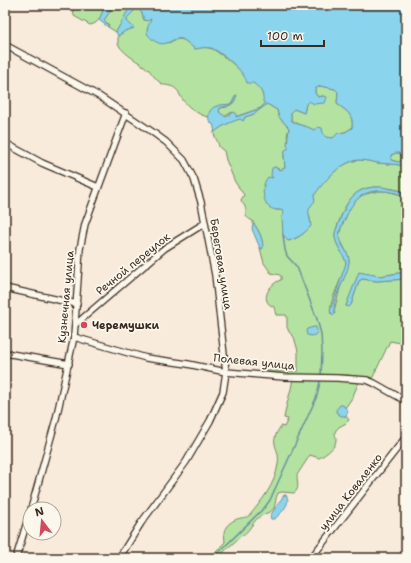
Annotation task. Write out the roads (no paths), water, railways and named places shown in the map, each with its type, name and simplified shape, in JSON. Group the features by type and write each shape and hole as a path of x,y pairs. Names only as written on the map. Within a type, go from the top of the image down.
{"street":[{"name":"Береговая улица","path":"5,45 71,80 126,113 166,142 184,160 194,179 205,223 213,264 226,372 222,395 210,421 186,462 141,522 119,558"},
{"name":"Кузнечная улица","path":"33,501 56,419 74,337 82,234 87,216 126,113"},
{"path":"5,143 42,163 98,187"},
{"name":"Речной переулок","path":"76,324 165,248 205,223"},
{"path":"5,288 77,304"},
{"name":"Полевая улица","path":"74,337 146,358 188,364 226,372 284,377 360,379 374,383 406,401"},
{"path":"5,353 69,364"},
{"name":"улица Коваленко","path":"311,558 406,437"},
{"name":"Кузнечная улица","path":"16,558 22,537"}],"water":[{"path":"103,5 111,10 104,20 109,26 108,27 99,20 104,8"},
{"path":"131,5 406,5 406,166 359,160 352,161 339,168 327,179 314,196 315,201 309,210 311,226 295,239 288,241 283,235 282,217 284,213 282,210 269,207 265,201 263,192 264,184 268,177 273,178 271,175 272,168 275,167 280,170 285,168 285,150 289,148 287,145 289,128 279,117 277,110 267,104 254,114 245,117 243,121 240,119 233,121 215,132 213,124 210,123 210,110 220,105 231,104 236,95 236,99 231,105 220,108 219,112 226,117 234,112 236,113 236,117 261,108 265,103 263,102 262,93 258,87 253,83 247,83 238,68 216,50 211,48 195,49 182,39 175,39 161,44 152,39 147,32 151,19 147,21 144,20 142,13 138,9 127,18 127,21 134,28 125,31 118,36 116,32","holes":["320,86 335,89 338,92 337,104 347,111 352,120 352,128 345,132 338,133 333,138 326,137 322,128 318,127 314,130 291,120 291,112 294,109 304,113 306,104 309,101 314,104 325,103 327,97 318,97 315,93 315,89","399,153 401,156 401,161 398,162 391,160 391,155"]},
{"path":"374,187 382,187 406,192 406,196 387,191 370,192 363,195 351,207 339,234 340,240 348,255 349,262 346,274 337,295 334,308 335,314 333,315 330,311 346,263 344,256 338,247 335,235 336,231 351,198 360,191"},
{"path":"253,224 260,235 263,245 262,249 260,248 252,229"},
{"path":"359,272 380,276 406,272 406,279 377,281 362,279 359,281 351,305 349,307 346,306"},
{"path":"316,327 317,334 312,336 307,335 307,329"},
{"path":"340,405 343,405 348,411 346,416 341,416 336,412"},
{"path":"284,495 286,495 288,501 287,505 275,519 271,519 270,516"}],"waterway":[{"path":"283,235 287,256 297,267 317,319 321,334 321,375"},
{"path":"213,558 265,507 270,500 317,396 320,381"}],"place":[{"name":"Черемушки","path":"84,325"}]}
